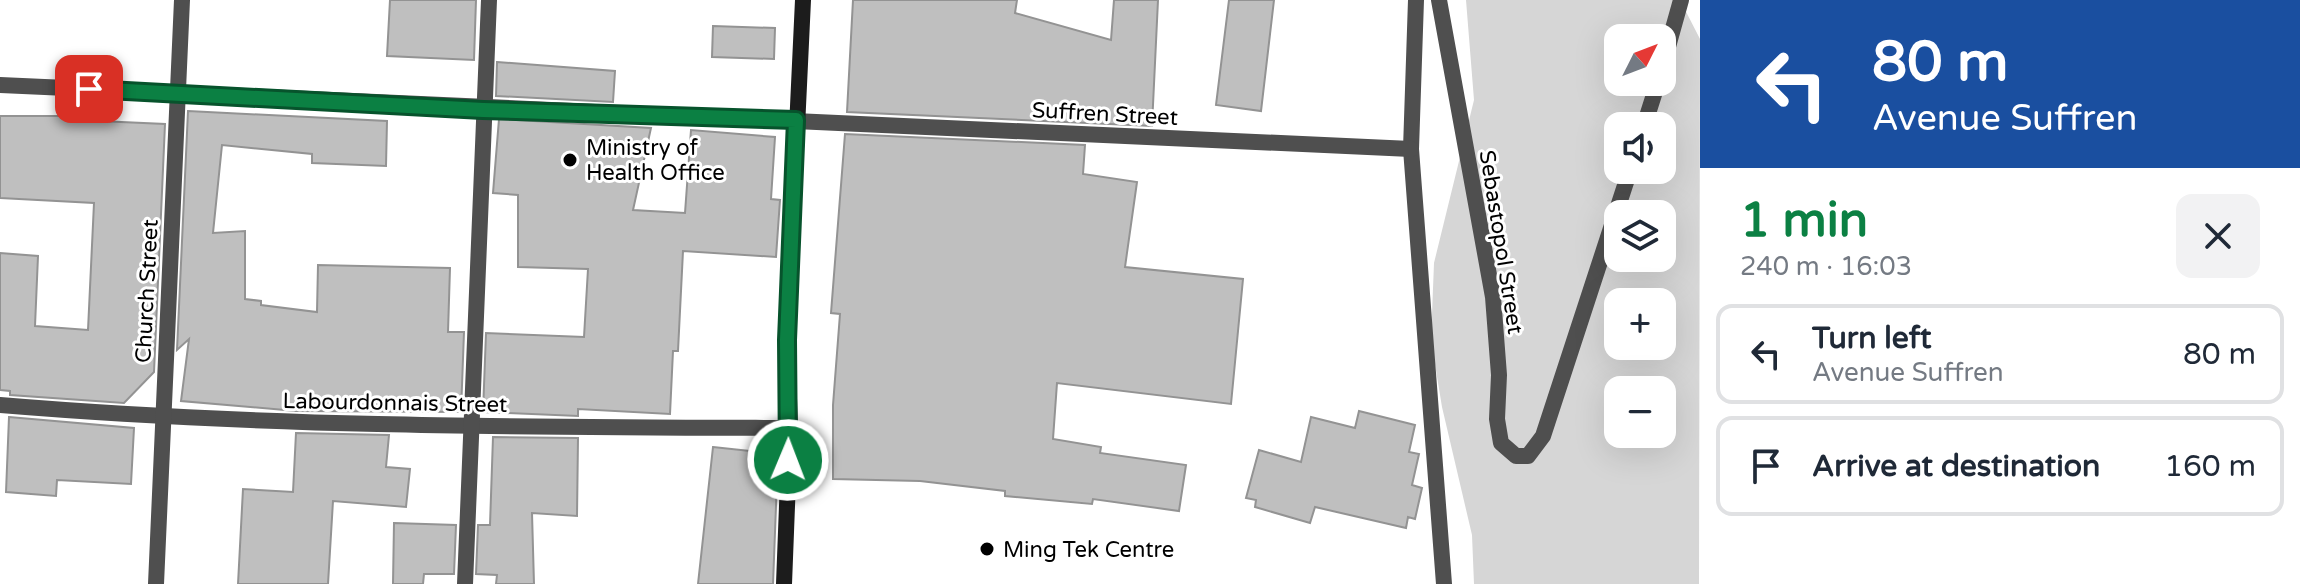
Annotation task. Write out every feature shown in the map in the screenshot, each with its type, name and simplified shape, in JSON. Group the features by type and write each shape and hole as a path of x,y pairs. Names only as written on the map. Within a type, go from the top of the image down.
{"street":[{"name":"Church Street","path":"156,584 182,0"},
{"path":"465,584 469,427 489,0"},
{"path":"784,584 790,428 787,340 803,0"},
{"path":"1416,0 1411,149 1444,584"},
{"name":"Sebastopol Street","path":"1439,0 1493,297 1499,375 1497,419 1501,443 1516,456 1528,456 1543,436 1625,184"},
{"path":"1674,24 1681,0"},
{"name":"Suffren Street","path":"0,85 483,110 796,120 1411,149"},
{"name":"Labourdonnais Street","path":"0,405 162,419 469,427 790,428"}],"shaded area":[{"path":"1466,0 1680,0 1700,39 1699,584 1474,584 1472,535 1442,407 1431,340 1434,263 1474,100"}],"building":[{"path":"390,0 476,0 474,60 387,56"},
{"path":"853,0 1017,0 1015,13 1111,40 1114,0 1158,0 1152,126 847,112"},
{"path":"1229,0 1274,0 1261,111 1216,105"},
{"path":"713,26 775,28 774,59 712,57"},
{"path":"497,62 615,71 613,102 496,96"},
{"path":"188,111 387,121 386,166 312,163 312,154 222,145 213,233 245,231 245,299 261,301 261,305 317,312 318,265 450,268 448,332 464,332 461,412 296,411 181,401 189,339 177,350"},
{"path":"0,116 77,116 77,120 165,124 154,372 124,403 10,395 10,391 0,390 0,253 38,256 35,326 88,330 94,203 0,198"},
{"path":"499,119 651,128 633,210 685,213 691,130 775,137 771,199 780,200 776,257 683,251 678,351 673,351 670,414 578,409 578,416 483,412 486,333 584,337 588,269 518,267 518,195 493,193"},
{"path":"845,134 1085,145 1083,174 1137,182 1125,267 1243,279 1231,404 1057,383 1053,439 1101,447 1100,453 1186,465 1179,511 1093,499 1092,504 1005,496 1005,491 920,481 833,479 833,405 840,314 831,313"},
{"path":"1359,411 1415,425 1409,452 1419,454 1412,485 1422,488 1415,519 1408,517 1406,528 1315,507 1310,523 1255,507 1256,500 1246,498 1259,450 1301,462 1311,417 1355,428"},
{"path":"9,417 134,428 131,484 57,480 56,496 6,492"},
{"path":"296,433 389,435 386,467 410,469 406,507 333,501 328,584 238,584 243,489 293,492"},
{"path":"493,437 578,438 577,516 532,513 534,584 496,584 497,575 476,574 478,525 490,525"},
{"path":"713,447 778,454 773,584 698,584"},
{"path":"394,523 456,525 454,574 424,574 423,584 393,584"}],"place":[{"name":"Ministry of Health Office","path":"570,160"},
{"name":"Ming Tek Centre","path":"987,549"}],"route":[{"path":"89,89 483,110 796,120 787,340 788,460"}]}
